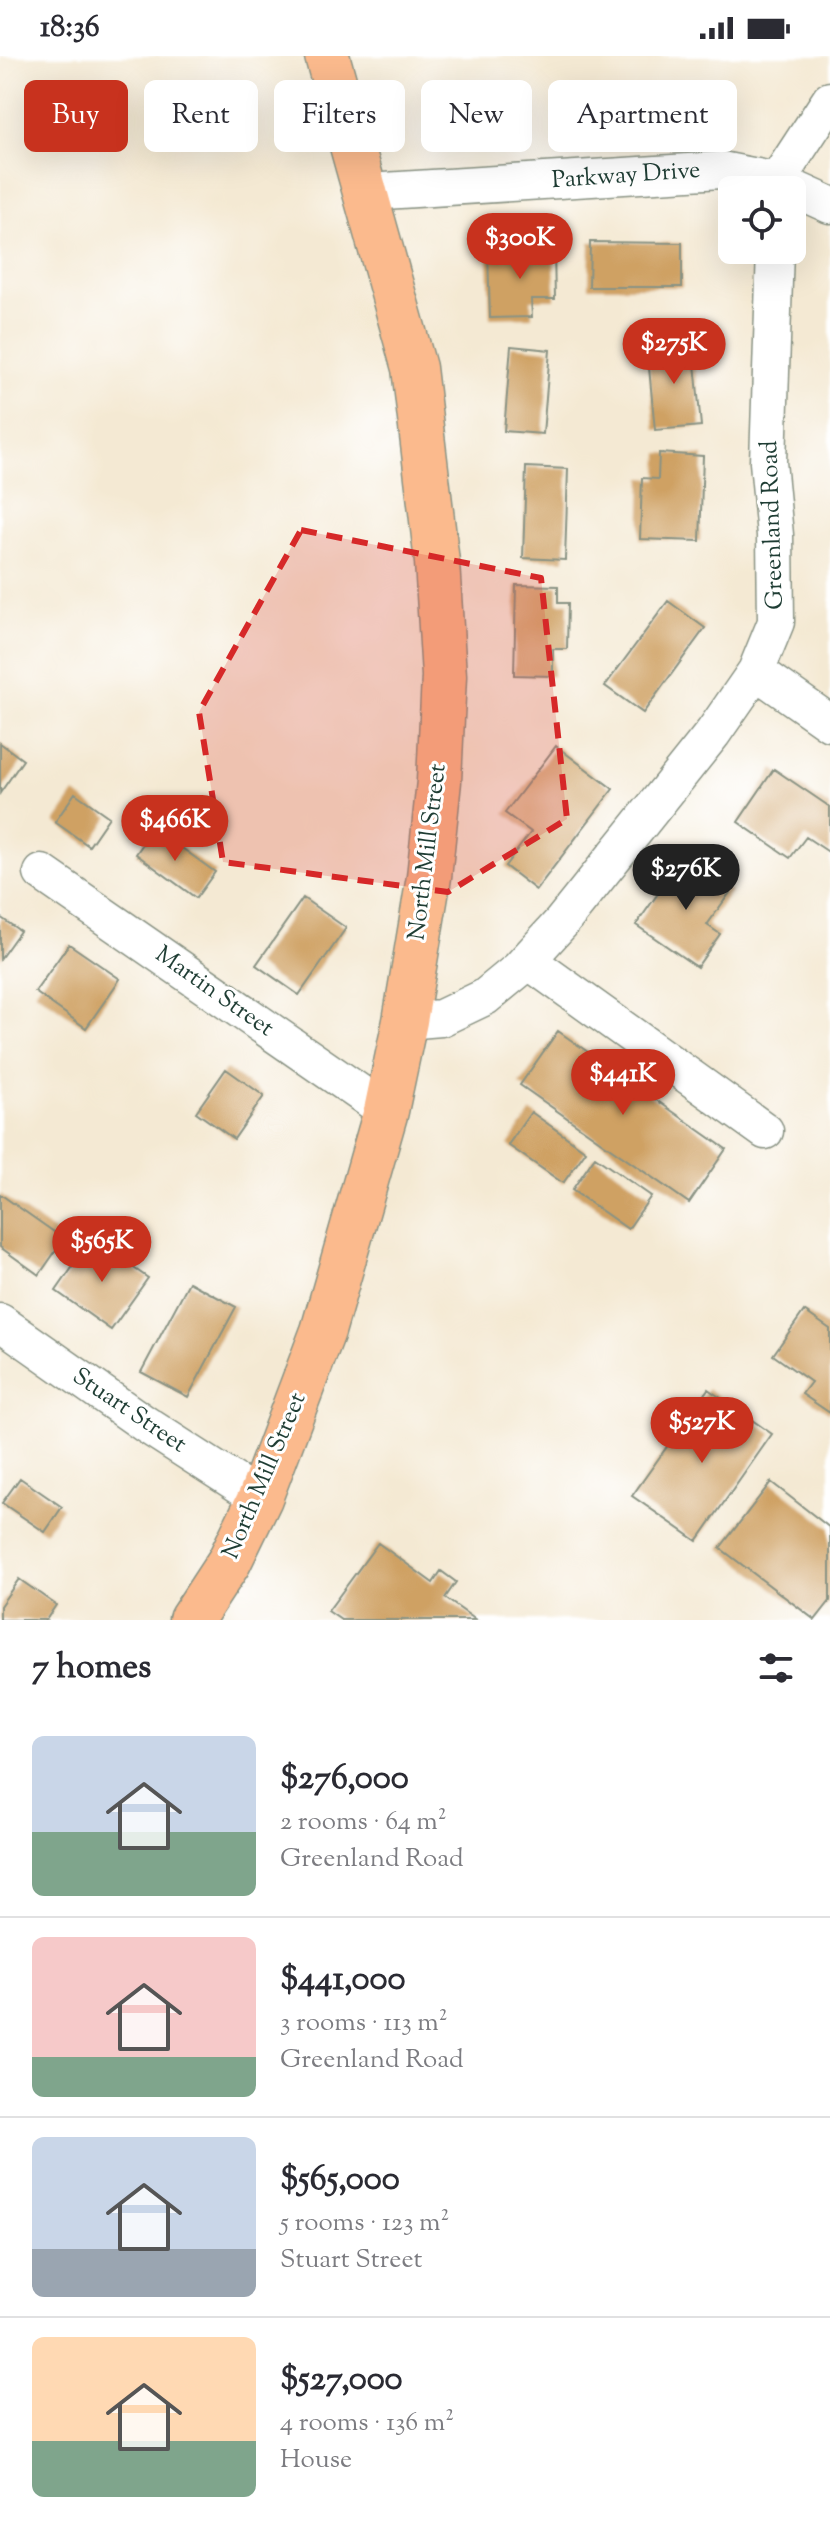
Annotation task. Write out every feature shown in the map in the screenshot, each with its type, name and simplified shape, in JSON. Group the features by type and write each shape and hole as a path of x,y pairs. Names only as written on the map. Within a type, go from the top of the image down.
{"main road":[{"name":"North Mill Street","path":"191,1620 229,1562 260,1498 323,1331 386,1111 405,1021 429,877 444,676 437,562 414,368 368,192 327,56"}],"street":[{"path":"782,176 830,100"},
{"name":"Parkway Drive","path":"368,192 721,170 743,176"},
{"name":"Parkway Drive","path":"806,196 830,205"},
{"name":"Greenland Road","path":"405,1021 441,1018 485,997 527,960 713,733 756,671 776,622 775,535 768,462 775,264"},
{"path":"756,671 830,723"},
{"name":"Martin Street","path":"42,873 386,1111"},
{"path":"527,960 765,1131"},
{"name":"Stuart Street","path":"0,1322 145,1424 260,1498"}],"highlighted area":[{"path":"301,530 541,578 567,819 448,892 223,862 199,712"}],"building":[{"path":"590,242 682,243 682,287 589,287"},
{"path":"554,249 555,299 531,299 532,317 490,318 488,250"},
{"path":"693,343 701,426 655,430 647,347"},
{"path":"511,346 550,350 543,434 504,431"},
{"path":"659,453 703,456 700,541 640,539 642,478 658,479"},
{"path":"526,467 568,469 565,560 523,558"},
{"path":"516,585 558,586 558,603 568,603 567,649 553,649 553,676 514,675"},
{"path":"668,601 705,628 643,713 605,686"},
{"path":"0,743 23,760 0,793"},
{"path":"556,746 613,789 536,890 505,866 531,832 505,813"},
{"path":"774,769 830,807 830,853 806,837 790,858 738,822"},
{"path":"75,793 109,817 89,846 55,822"},
{"path":"154,828 215,872 196,898 136,854"},
{"path":"683,858 731,891 707,925 720,934 697,967 636,925"},
{"path":"303,898 346,928 299,995 256,965"},
{"path":"0,917 20,931 0,959"},
{"path":"69,944 120,979 86,1028 35,992"},
{"path":"558,1031 726,1149 689,1203 520,1085"},
{"path":"226,1069 264,1096 234,1139 196,1112"},
{"path":"531,1112 586,1151 563,1183 508,1145"},
{"path":"595,1157 651,1196 628,1229 572,1190"},
{"path":"0,1194 64,1239 39,1275 0,1247"},
{"path":"92,1239 148,1278 111,1330 56,1291"},
{"path":"189,1282 236,1307 188,1397 141,1372"},
{"path":"804,1311 830,1329 830,1413 802,1394 811,1382 773,1355"},
{"path":"708,1389 772,1434 697,1541 632,1496"},
{"path":"20,1478 62,1507 45,1532 2,1503"},
{"path":"771,1482 830,1528 830,1601 815,1620 720,1548"},
{"path":"378,1543 433,1583 441,1571 456,1582 445,1598 476,1620 341,1620 328,1611"},
{"path":"19,1579 56,1605 46,1620 0,1620 0,1606"}]}
